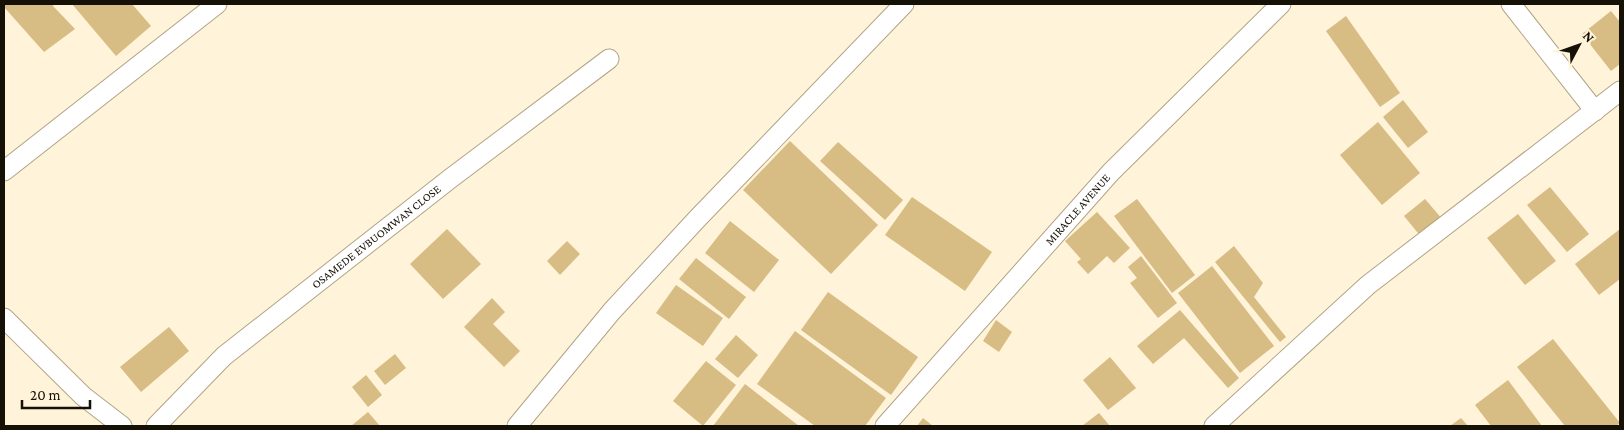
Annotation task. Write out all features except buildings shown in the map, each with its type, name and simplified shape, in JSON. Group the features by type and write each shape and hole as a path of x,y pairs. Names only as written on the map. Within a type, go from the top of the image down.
{"street":[{"path":"4,171 217,4"},
{"path":"516,426 612,310 697,218 904,4"},
{"name":"MIRACLE AVENUE","path":"886,426 1111,172 1280,4"},
{"path":"1511,4 1595,111"},
{"name":"OSAMEDE EVBUOMWAN CLOSE","path":"156,426 224,356 451,178 609,59"},
{"path":"1214,426 1368,285 1620,91"},
{"path":"4,318 83,396 122,426"}]}
